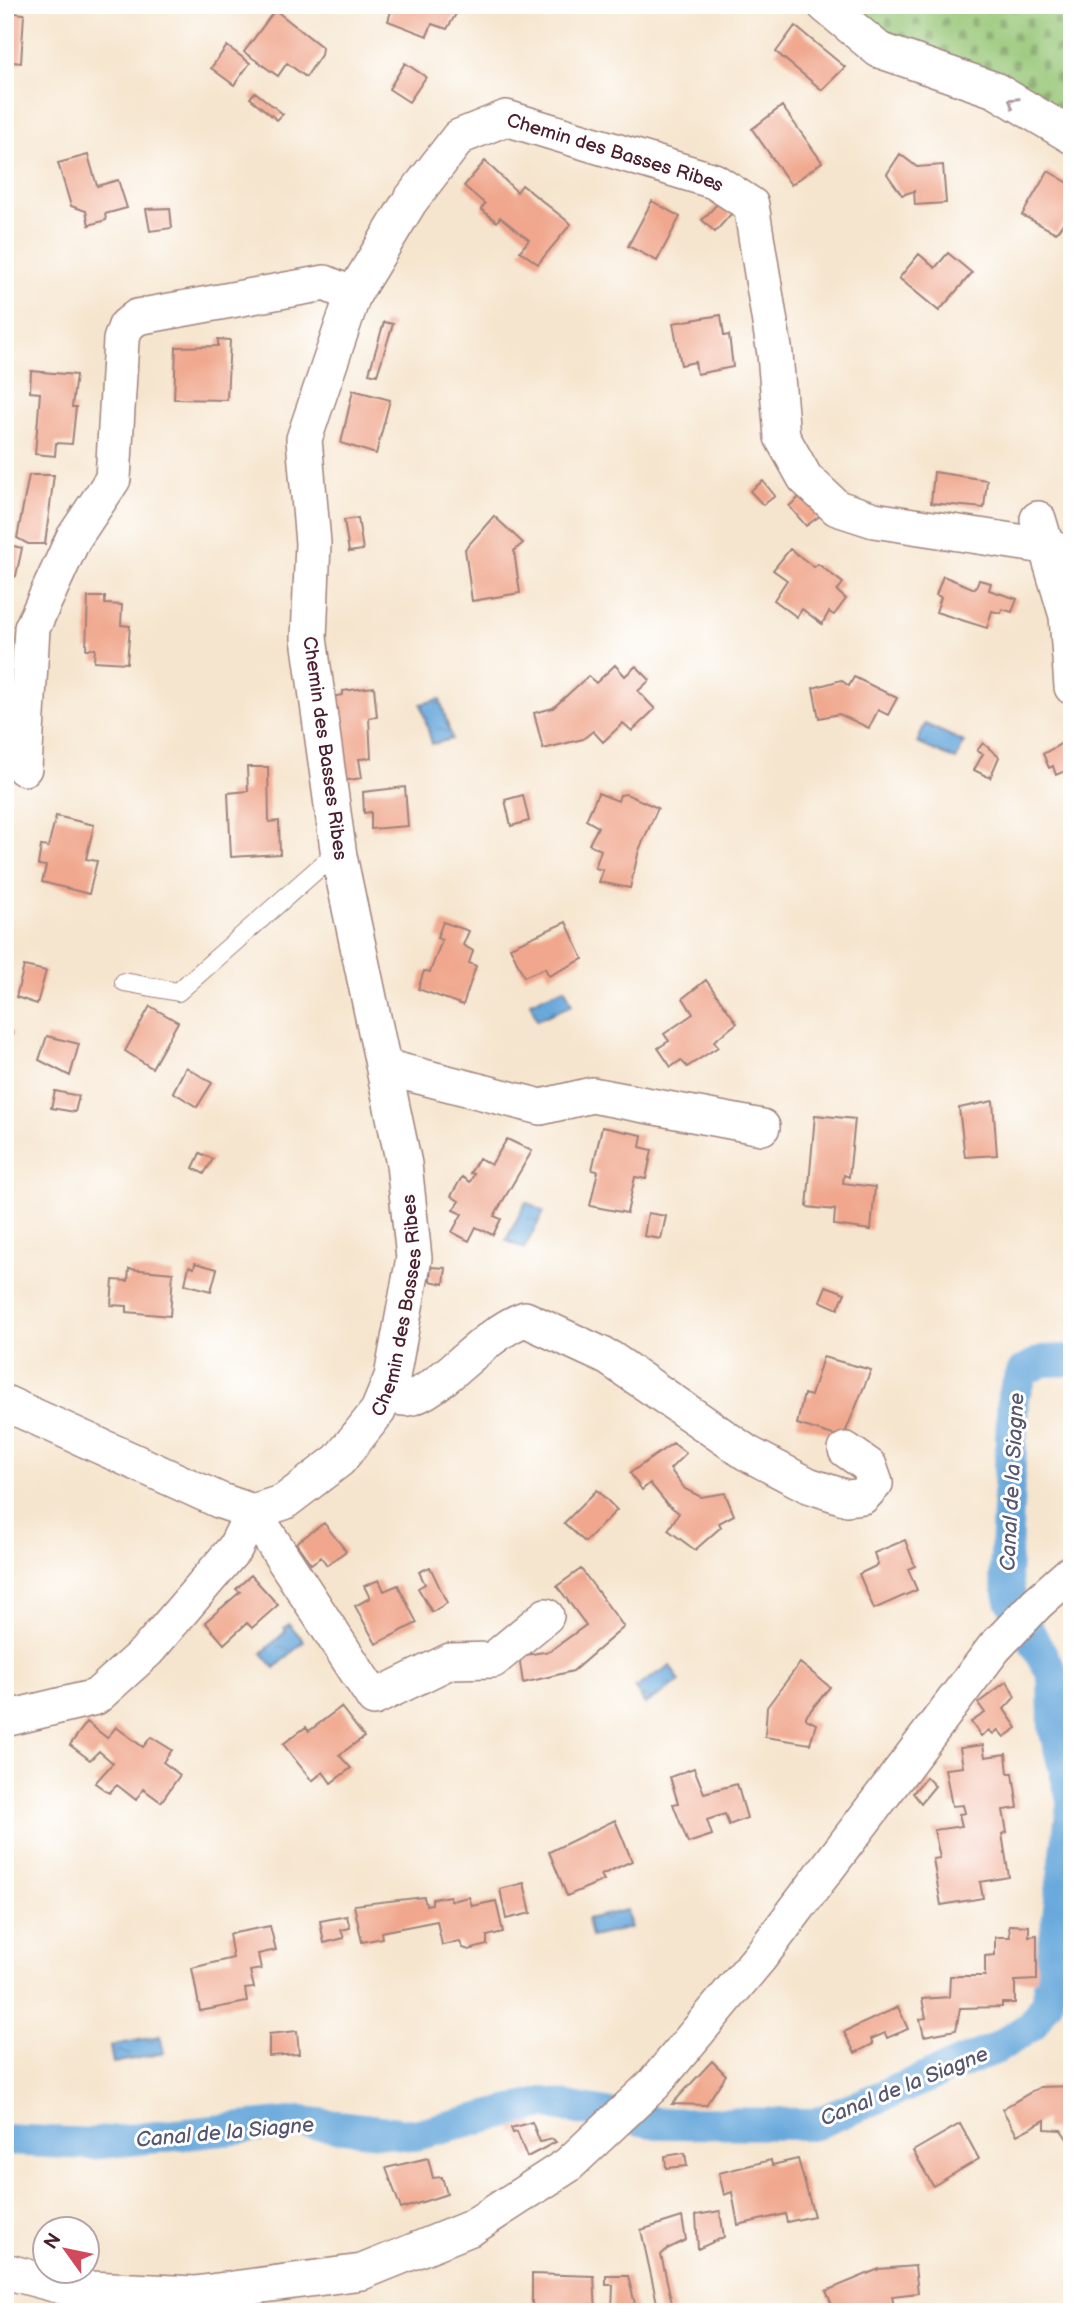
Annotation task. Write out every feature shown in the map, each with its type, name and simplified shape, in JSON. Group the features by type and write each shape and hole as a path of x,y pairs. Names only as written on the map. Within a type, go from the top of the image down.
{"street":[{"path":"825,5 879,50 995,90 1072,136"},
{"name":"Chemin des Basses Ribes","path":"253,1512 284,1502 339,1460 378,1412 387,1394 400,1343 414,1258 404,1164 338,851 309,638 313,543 304,439 353,295 410,201 459,137 506,118 714,181 751,205 775,354 782,437 805,478 837,508 874,520 1051,540"},
{"path":"24,768 32,628 73,539 113,479 121,340 126,326 137,317 326,283 353,295"},
{"path":"1051,540 1067,616 1072,687"},
{"path":"384,1068 541,1107 592,1095 762,1127"},
{"path":"387,1394 411,1398 438,1382 506,1325 525,1319 609,1358 710,1429 784,1472 847,1498 863,1496 876,1483 869,1466 846,1450"},
{"path":"5,1403 221,1501 253,1512 374,1698 450,1661 493,1660 546,1616"},
{"path":"5,1719 96,1697 148,1650 234,1548 253,1512"},
{"path":"5,2271 69,2288 182,2294 362,2272 471,2228 568,2165 654,2084 760,1957 994,1648 1037,1603 1072,1572"}],"lane":[{"path":"124,982 178,992 338,851"}],"green space":[{"path":"840,5 1072,5 1072,126 884,42"}],"water":[{"path":"440,699 452,739 432,744 421,704"},
{"path":"925,724 964,742 956,760 917,743"},
{"path":"565,988 572,1005 537,1020 530,1002"},
{"path":"526,1202 544,1212 524,1249 506,1240"},
{"path":"289,1624 304,1641 275,1668 262,1653 286,1631 284,1628"},
{"path":"670,1666 680,1682 645,1704 635,1688"},
{"path":"627,1910 631,1928 591,1937 587,1919"},
{"path":"160,2036 164,2053 113,2063 110,2046"}],"building":[{"path":"393,5 455,5 452,13 456,14 447,29 432,24 427,36 388,21"},
{"path":"275,10 322,47 321,55 306,77 287,63 278,76 244,52"},
{"path":"5,12 24,14 21,63 5,61"},
{"path":"795,26 845,67 822,90 776,52"},
{"path":"227,46 250,63 234,85 211,68"},
{"path":"405,63 426,77 409,102 389,89"},
{"path":"255,92 283,114 277,120 250,98"},
{"path":"782,106 822,162 791,185 752,129"},
{"path":"900,154 917,167 943,165 946,203 915,205 914,191 902,195 887,174"},
{"path":"88,155 97,186 118,180 127,208 105,214 106,220 89,225 86,211 71,206 58,163"},
{"path":"485,161 517,192 522,185 571,224 538,264 520,251 529,240 500,217 497,222 481,209 485,204 464,186"},
{"path":"1048,171 1072,185 1072,211 1056,233 1022,215"},
{"path":"652,201 680,217 657,261 628,246"},
{"path":"719,202 732,213 715,232 702,220"},
{"path":"170,208 172,228 150,231 146,209"},
{"path":"948,253 972,273 939,311 899,278 919,254 935,268"},
{"path":"721,315 724,336 729,335 733,367 697,374 695,362 681,365 673,323"},
{"path":"384,322 393,324 377,375 369,373"},
{"path":"218,339 230,340 227,400 174,399 176,347 218,346"},
{"path":"31,371 76,375 72,407 76,407 72,444 56,443 55,456 35,454 40,393 30,392"},
{"path":"353,390 390,400 376,454 341,443"},
{"path":"934,472 987,480 984,508 931,503"},
{"path":"29,475 54,475 45,544 28,544 17,538"},
{"path":"763,481 775,496 763,505 750,491"},
{"path":"803,494 821,515 806,526 789,506"},
{"path":"494,516 523,543 514,551 520,593 472,601 465,549"},
{"path":"358,518 363,550 349,552 344,520"},
{"path":"5,544 22,548 16,576 8,581 5,580"},
{"path":"790,549 814,567 818,564 843,583 837,591 846,599 834,615 829,612 822,624 802,609 797,617 774,600 787,580 773,570"},
{"path":"943,576 975,589 979,580 991,583 989,590 1017,599 1012,612 1002,609 1001,613 992,611 987,628 936,612 941,597 936,595"},
{"path":"5,594 10,599 6,618 5,618"},
{"path":"88,597 105,597 105,604 122,605 121,625 130,626 127,663 94,661 95,649 86,649"},
{"path":"615,665 625,676 636,666 650,680 638,691 655,709 632,731 623,723 603,742 593,731 583,739 543,749 534,713 553,708 588,676 596,683"},
{"path":"854,677 897,698 888,715 878,710 869,728 839,714 819,718 813,688 841,680 849,686"},
{"path":"374,687 377,717 369,718 371,758 359,759 362,778 342,781 331,697 343,695 343,691"},
{"path":"1066,741 1072,768 1056,775 1053,766 1049,768 1043,754"},
{"path":"983,743 999,757 990,778 974,770 983,754 977,751"},
{"path":"247,767 268,767 269,822 279,821 280,854 231,857 228,793 248,791"},
{"path":"405,787 408,826 371,829 371,812 364,813 363,792"},
{"path":"598,793 618,801 620,795 626,794 658,808 639,850 630,888 599,882 603,870 595,868 601,850 589,844 598,827 586,820"},
{"path":"523,795 529,821 511,826 505,800"},
{"path":"56,816 94,825 86,859 97,861 89,894 42,882 46,866 38,865 41,846 48,847"},
{"path":"443,922 469,931 463,945 473,951 469,963 476,966 463,1005 418,989 424,971 430,972 442,940 437,938"},
{"path":"566,922 583,959 549,976 545,968 524,977 510,947"},
{"path":"24,966 46,971 37,1004 16,997"},
{"path":"706,980 737,1023 714,1041 718,1047 687,1067 681,1060 671,1067 658,1048 669,1041 664,1034 693,1014 683,998"},
{"path":"150,1006 178,1022 152,1068 125,1051"},
{"path":"5,1028 13,1033 5,1046"},
{"path":"47,1036 79,1044 70,1076 39,1060"},
{"path":"186,1067 212,1083 197,1107 173,1092"},
{"path":"55,1091 79,1096 75,1112 51,1108"},
{"path":"993,1101 997,1155 965,1157 959,1108"},
{"path":"815,1115 855,1119 849,1177 844,1175 843,1183 875,1187 871,1230 834,1225 835,1210 807,1207"},
{"path":"602,1127 642,1135 640,1147 652,1150 646,1179 635,1177 627,1213 590,1206 598,1171 592,1170"},
{"path":"507,1139 532,1151 494,1216 501,1219 493,1235 476,1227 469,1241 452,1232 462,1214 453,1210 459,1201 451,1196 462,1177 470,1182 474,1174 470,1173 479,1158 491,1165"},
{"path":"200,1153 213,1159 204,1174 193,1168"},
{"path":"648,1213 666,1216 661,1239 644,1236"},
{"path":"195,1263 217,1269 211,1291 185,1284 189,1266 194,1268"},
{"path":"431,1267 446,1268 444,1284 430,1281"},
{"path":"129,1269 173,1273 170,1316 127,1312 127,1306 111,1305 113,1280 128,1281"},
{"path":"826,1286 845,1293 838,1309 820,1301"},
{"path":"823,1357 871,1370 843,1438 797,1424 804,1394 811,1396"},
{"path":"673,1443 686,1453 670,1469 685,1489 701,1497 725,1493 734,1515 719,1523 721,1527 695,1550 668,1530 679,1513 667,1504 650,1483 642,1490 630,1473"},
{"path":"597,1490 617,1510 585,1542 564,1523"},
{"path":"324,1523 346,1551 327,1565 321,1557 311,1564 296,1543"},
{"path":"905,1540 915,1566 908,1569 917,1590 874,1609 859,1574 878,1565 874,1553"},
{"path":"430,1567 447,1603 432,1612 418,1588 425,1584 419,1572"},
{"path":"581,1569 624,1627 573,1671 523,1683 519,1656 550,1651 586,1625 557,1586"},
{"path":"251,1575 278,1605 252,1628 247,1623 224,1644 205,1622 240,1592 236,1589"},
{"path":"379,1580 384,1591 398,1585 417,1623 376,1644 355,1606 370,1598 364,1586"},
{"path":"800,1663 830,1687 806,1716 806,1719 816,1724 810,1744 765,1737 767,1707"},
{"path":"1007,1681 1015,1697 1004,1709 1017,1728 1004,1737 998,1730 993,1734 989,1730 981,1736 971,1722 985,1713 978,1703"},
{"path":"341,1707 364,1737 339,1755 351,1768 331,1783 323,1772 312,1781 283,1744 306,1727 309,1731"},
{"path":"87,1722 107,1738 116,1727 143,1747 151,1737 172,1750 163,1762 180,1775 161,1802 143,1789 136,1800 117,1785 109,1793 95,1783 113,1763 99,1751 90,1760 70,1745"},
{"path":"983,1745 985,1757 1006,1754 1008,1773 1013,1773 1018,1808 1003,1810 1007,1832 1002,1834 1009,1877 980,1882 983,1898 941,1905 933,1859 940,1858 934,1830 962,1826 959,1814 965,1813 963,1805 952,1806 945,1769 963,1767 960,1748"},
{"path":"694,1768 704,1793 737,1784 747,1818 729,1825 725,1814 707,1820 712,1835 688,1843 673,1804 678,1803 670,1777"},
{"path":"926,1777 935,1786 921,1803 913,1793"},
{"path":"5,1808 8,1808 11,1847 5,1847"},
{"path":"615,1820 632,1861 601,1875 604,1880 567,1896 549,1852"},
{"path":"524,1883 531,1913 506,1919 500,1889"},
{"path":"450,1896 451,1901 469,1897 472,1906 496,1901 503,1932 487,1936 487,1945 469,1950 463,1948 460,1942 442,1945 437,1921 381,1932 382,1938 362,1942 354,1905 424,1897 426,1905 432,1904 432,1899"},
{"path":"347,1916 350,1928 341,1930 344,1938 324,1943 320,1921"},
{"path":"1009,1925 1029,1926 1029,1936 1037,1935 1037,1980 1015,1981 1015,2003 1002,2003 1002,2007 960,2008 956,2030 924,2036 920,2019 926,2018 922,1999 949,1997 950,1976 985,1976 985,1956 995,1955 995,1937 1010,1937"},
{"path":"270,1926 276,1950 258,1954 261,1969 250,1971 254,1988 245,1989 247,2002 200,2011 192,1968 233,1958 229,1934"},
{"path":"898,2007 908,2029 887,2038 885,2033 871,2039 873,2044 855,2053 844,2032"},
{"path":"297,2031 299,2054 269,2056 269,2034"},
{"path":"712,2061 726,2075 706,2105 672,2104"},
{"path":"1070,2086 1072,2146 1061,2130 1045,2129 1045,2120 1017,2135 1002,2109 1040,2087"},
{"path":"532,2122 540,2142 553,2139 556,2142 527,2157 517,2132 513,2133 511,2128"},
{"path":"960,2124 979,2159 933,2186 913,2151"},
{"path":"685,2153 687,2166 666,2168 665,2156"},
{"path":"428,2158 433,2178 442,2177 447,2194 401,2209 386,2168"},
{"path":"798,2159 814,2216 787,2222 785,2214 738,2225 732,2192 724,2195 719,2173 771,2160 772,2165"},
{"path":"720,2211 724,2237 698,2249 696,2215"},
{"path":"682,2217 686,2240 661,2255 674,2312 659,2312 641,2230"},
{"path":"915,2266 918,2293 892,2296 895,2312 854,2312 853,2309 835,2312 826,2291 879,2269"},
{"path":"532,2274 594,2276 596,2312 532,2312"},
{"path":"606,2276 628,2276 637,2312 612,2312 613,2285 606,2285"}],"waterway":[{"name":"Canal de la Siagne","path":"1072,1360 1043,1361 1023,1371 1013,1396 1005,1576 1011,1600 1053,1675 1054,1728 1072,1799"},
{"name":"Canal de la Siagne","path":"5,2140 90,2144 301,2122 415,2135 544,2103 658,2123 815,2124 997,2048 1031,2026 1047,2002 1072,1806"}]}
